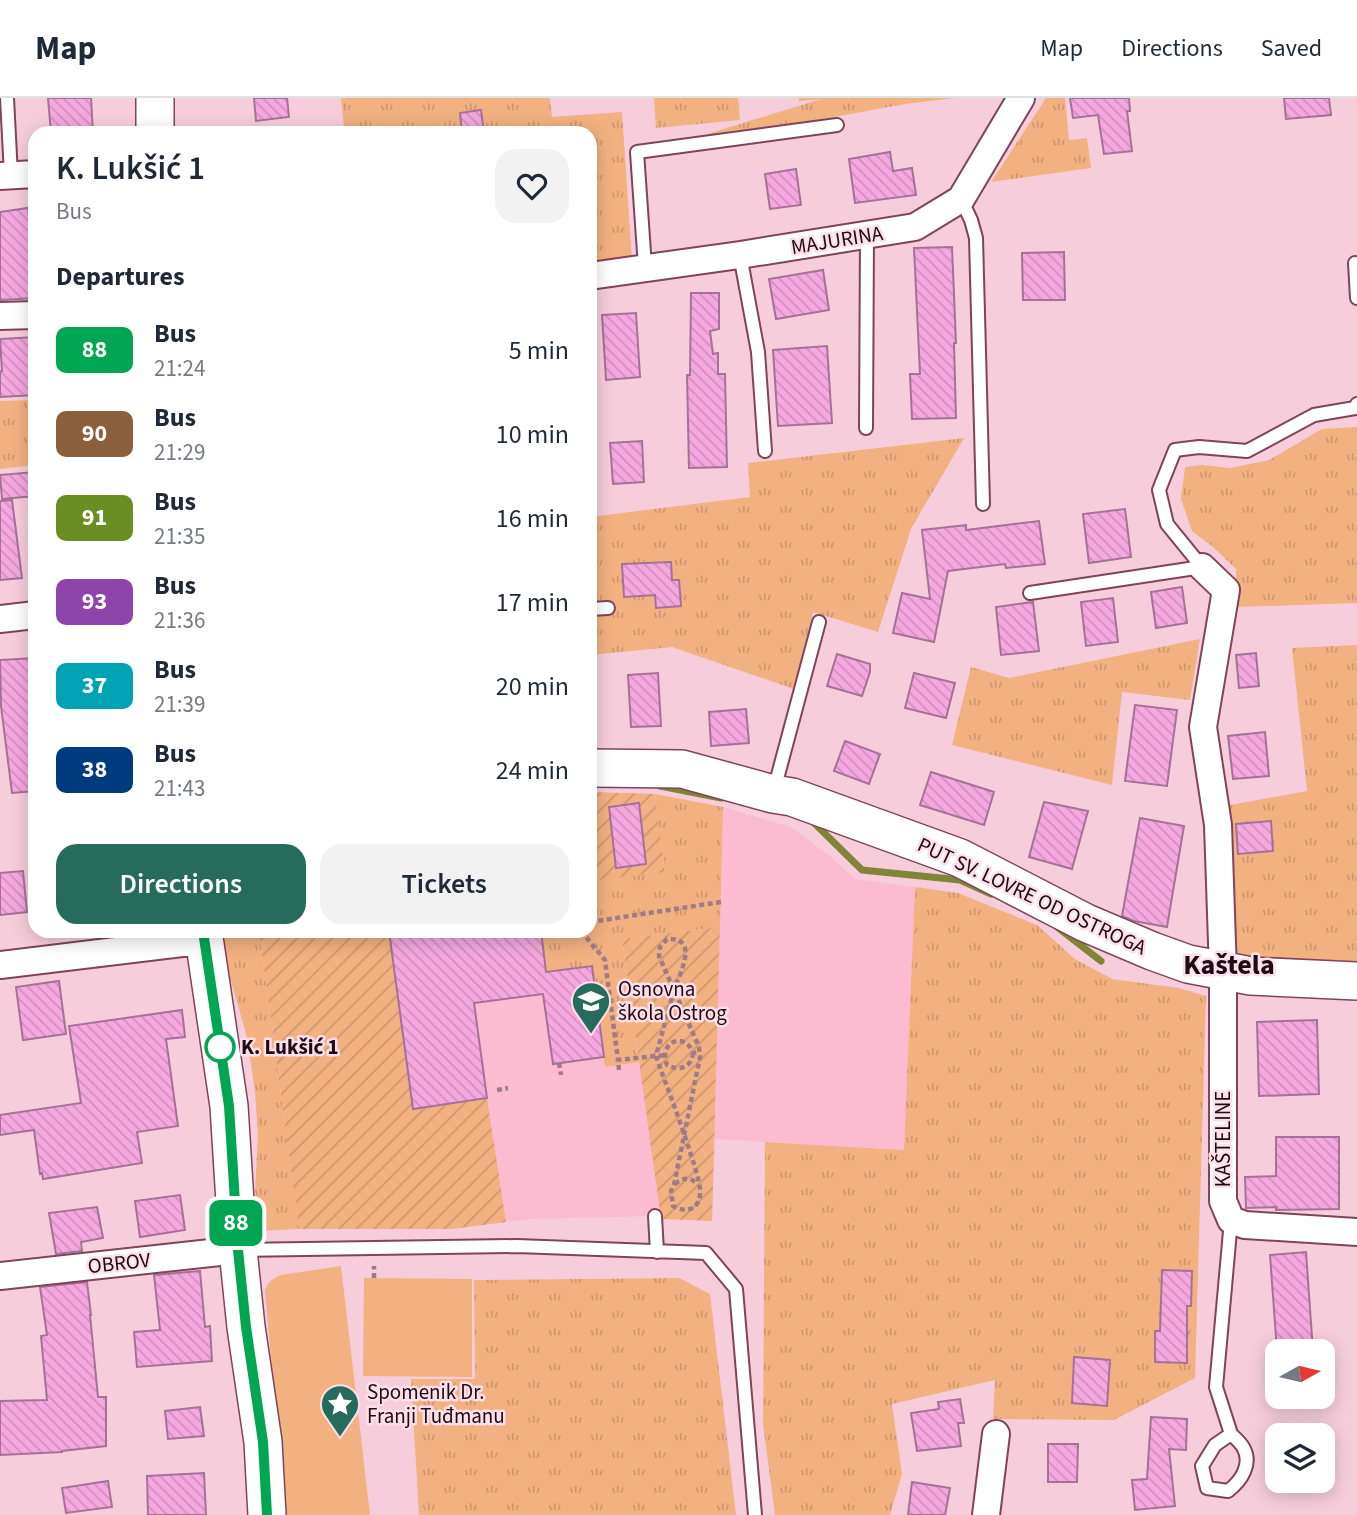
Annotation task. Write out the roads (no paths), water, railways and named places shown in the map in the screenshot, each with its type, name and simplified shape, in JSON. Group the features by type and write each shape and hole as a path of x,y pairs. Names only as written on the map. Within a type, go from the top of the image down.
{"street":[{"path":"155,98 155,126"},
{"name":"MAJURINA","path":"597,275 915,227 961,199 1021,98"},
{"path":"0,316 28,315"},
{"name":"KAŠTELINE","path":"1202,567 1226,590 1203,727 1218,825 1223,972 1223,1200 1231,1220"},
{"path":"0,619 28,616"},
{"name":"PUT SV. LOVRE OD OSTROGA","path":"597,768 681,769 792,797 960,858 1086,923 1176,960 1251,976 1357,981"},
{"path":"0,965 182,943 200,938"},
{"path":"203,938 229,1106 246,1327 271,1443 267,1515"},
{"path":"1231,1220 1245,1225 1357,1232"},
{"name":"OBROV","path":"0,1276 238,1250"},
{"path":"986,1515 996,1434"}],"lane":[{"path":"7,98 15,175"},
{"path":"645,267 637,152 837,125"},
{"path":"961,199 976,238 983,503"},
{"path":"866,428 867,235"},
{"path":"740,255 758,352 765,451"},
{"path":"1355,263 1357,298"},
{"path":"1202,567 1167,524 1159,490 1175,450 1199,447 1247,451 1314,415 1355,408 1357,404"},
{"path":"1030,593 1202,567"},
{"path":"597,609 608,608"},
{"path":"773,794 819,622"},
{"path":"655,1216 657,1252"},
{"path":"1231,1220 1216,1387 1231,1434 1244,1448 1247,1465 1240,1482 1228,1491 1207,1488 1202,1466 1215,1445 1231,1434"},
{"path":"238,1250 517,1246 706,1253 736,1289 755,1515"}],"waterway":[{"path":"660,786 721,798"},
{"path":"810,819 862,870 960,880 991,894"},
{"path":"1057,927 1101,961"}],"place":[{"name":"Osnovna škola Ostrog","path":"591,1035"},
{"name":"K. Lukšić 1","path":"220,1047"},
{"name":"Spomenik Dr. Franji Tuđmanu","path":"340,1438"}],"district":[{"name":"Kaštela","path":"1229,964"}]}
